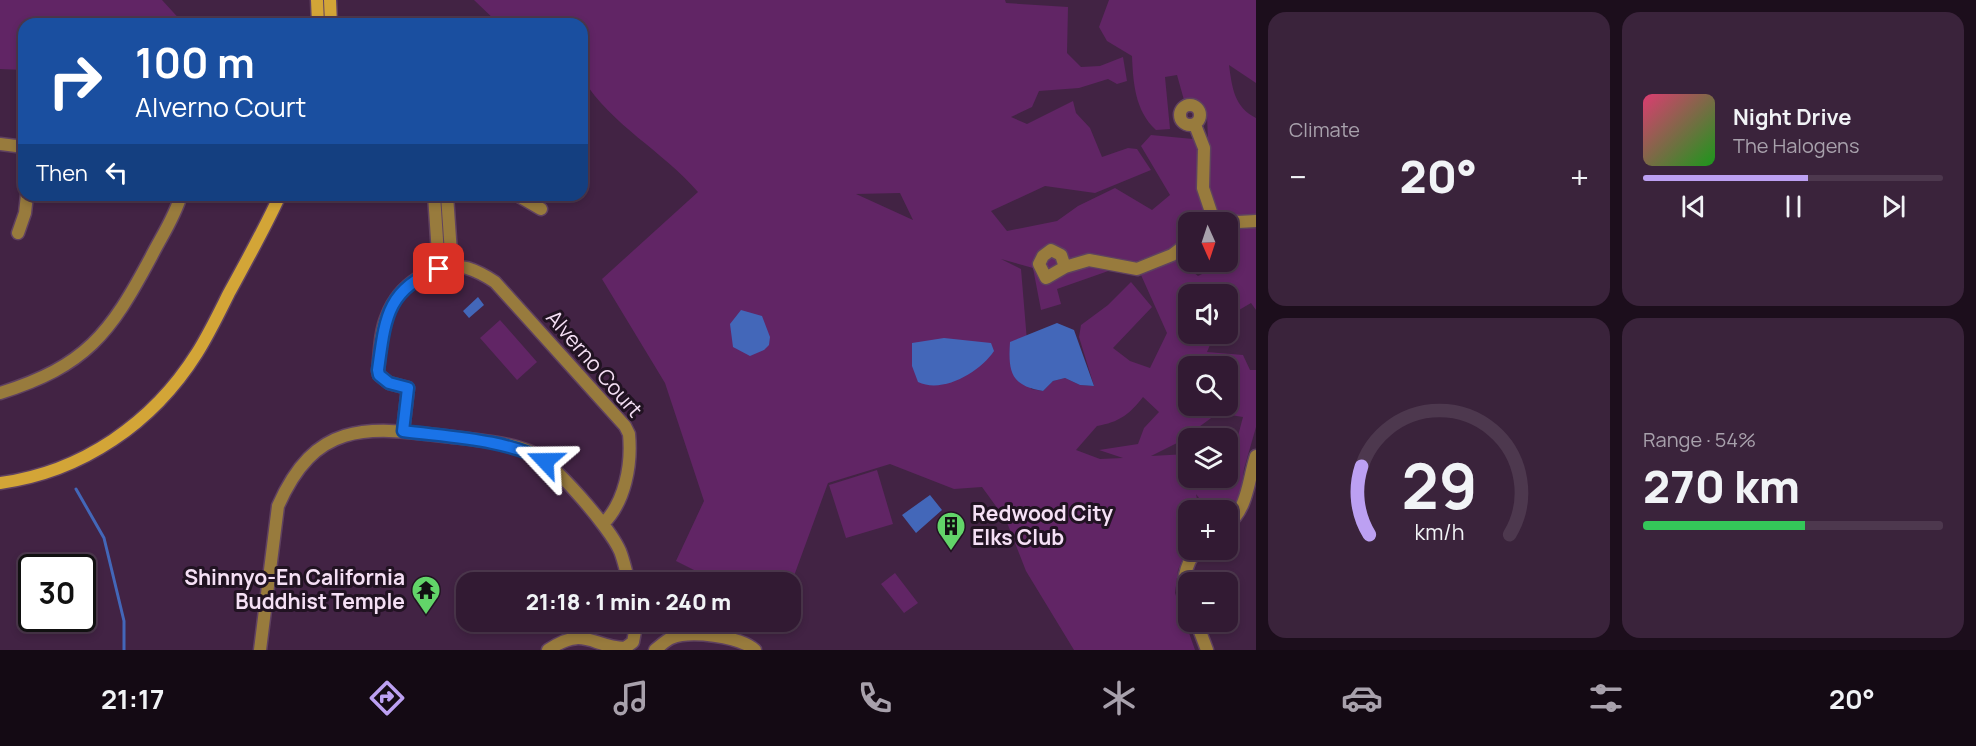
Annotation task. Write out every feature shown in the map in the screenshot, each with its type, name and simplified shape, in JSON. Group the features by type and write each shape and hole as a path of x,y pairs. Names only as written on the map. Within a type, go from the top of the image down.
{"main road":[{"path":"316,0 318,18"},
{"path":"330,0 331,18"},
{"path":"0,483 45,473 90,455 137,422 163,398 197,353 277,201"}],"street":[{"path":"1195,124 1204,148 1203,188 1209,212"},
{"path":"0,144 18,146"},
{"path":"18,233 26,201"},
{"path":"0,393 52,373 79,356 100,337 124,308 179,201"},
{"path":"434,201 439,269"},
{"path":"447,201 452,268"},
{"path":"527,201 541,209"},
{"path":"1238,222 1256,221"},
{"path":"1065,267 1089,261 1137,269 1178,250"},
{"name":"Alverno Court","path":"403,431 408,388 389,383 379,375 378,370 385,319 397,295 408,284 439,269 465,267 495,282 626,426 630,442 626,486 611,516 603,524"},
{"path":"260,650 278,506 296,471 306,459 333,439 377,430 403,431 529,451 545,461 603,524 620,552 626,572"},
{"path":"1238,517 1245,500 1256,456"},
{"path":"548,650 557,644 579,638 625,648 633,642 635,632"},
{"path":"1200,632 1207,650"},
{"path":"655,650 671,638 696,633 725,638 754,650"}],"shaded area":[{"path":"0,0 162,0 178,18 18,18 18,70 0,69"},
{"path":"474,0 1005,0 1006,3 1068,7 1067,53 1081,67 1100,66 1123,57 1127,81 1117,84 1108,79 1079,88 1039,91 1032,107 1011,117 1027,124 1073,101 1076,113 1090,128 1102,157 1128,148 1137,149 1151,170 1095,193 1045,186 991,211 1007,231 1057,221 1078,206 1115,188 1152,210 1170,195 1141,146 1151,135 1193,139 1202,160 1196,184 1207,212 1178,212 1178,243 1171,249 1057,289 1061,304 1041,310 1033,268 1001,259 1021,269 1031,389 1043,391 1053,381 1065,378 1080,385 1094,386 1079,337 1081,325 1108,305 1131,282 1152,307 1113,348 1130,361 1150,368 1167,333 1141,275 1178,260 1178,272 1193,272 1198,276 1206,272 1238,272 1238,226 1256,227 1256,310 1251,303 1238,311 1238,284 1178,284 1178,344 1210,344 1207,352 1243,355 1250,370 1256,370 1256,427 1244,469 1239,506 1238,500 1200,500 1196,494 1197,500 1178,500 1178,560 1182,560 1178,570 1175,593 1178,602 1178,632 1189,632 1195,650 1074,650 1026,571 1006,520 982,487 954,489 890,464 828,483 795,572 698,572 676,561 704,501 665,383 602,279 698,192 608,110 588,86 588,18 493,18","holes":["900,193 913,220 856,194","1178,356 1238,356 1237,416 1243,417 1238,436 1238,488 1178,488 1178,455 1151,456 1178,442 1178,428 1198,428 1214,416 1178,416","1143,397 1159,412 1144,428 1138,444 1099,450 1123,458 1100,459 1076,450 1097,426 1118,420"]},
{"path":"1109,0 1256,0 1256,83 1229,65 1235,96 1243,108 1256,118 1256,216 1238,215 1238,212 1217,212 1210,187 1207,116 1184,100 1177,75 1165,77 1170,129 1156,130 1144,114 1136,96 1132,56 1107,41 1099,27"},
{"path":"500,320 537,362 517,380 480,338"},
{"path":"877,470 893,524 846,538 829,485"},
{"path":"895,573 918,603 904,613 881,584"}],"water":[{"path":"478,297 484,305 469,318 463,311"},
{"path":"741,310 762,316 770,337 769,345 764,350 750,356 733,347 730,324"},
{"path":"1057,323 1074,330 1094,386 1080,385 1065,378 1053,381 1043,391 1024,385 1014,376 1010,362 1010,342"},
{"path":"944,338 991,343 994,351 980,366 960,379 938,385 918,382 912,366 912,343"},
{"path":"930,495 942,510 916,533 902,515"}],"waterway":[{"path":"76,489 104,538 124,621 124,650"}],"place":[{"name":"Redwood City Elks Club","path":"951,552"},
{"name":"Shinnyo-En California Buddhist Temple","path":"426,616"}],"route":[{"path":"439,269 408,284 397,295 385,319 378,370 382,379 408,388 403,431 529,451 545,461"}]}
